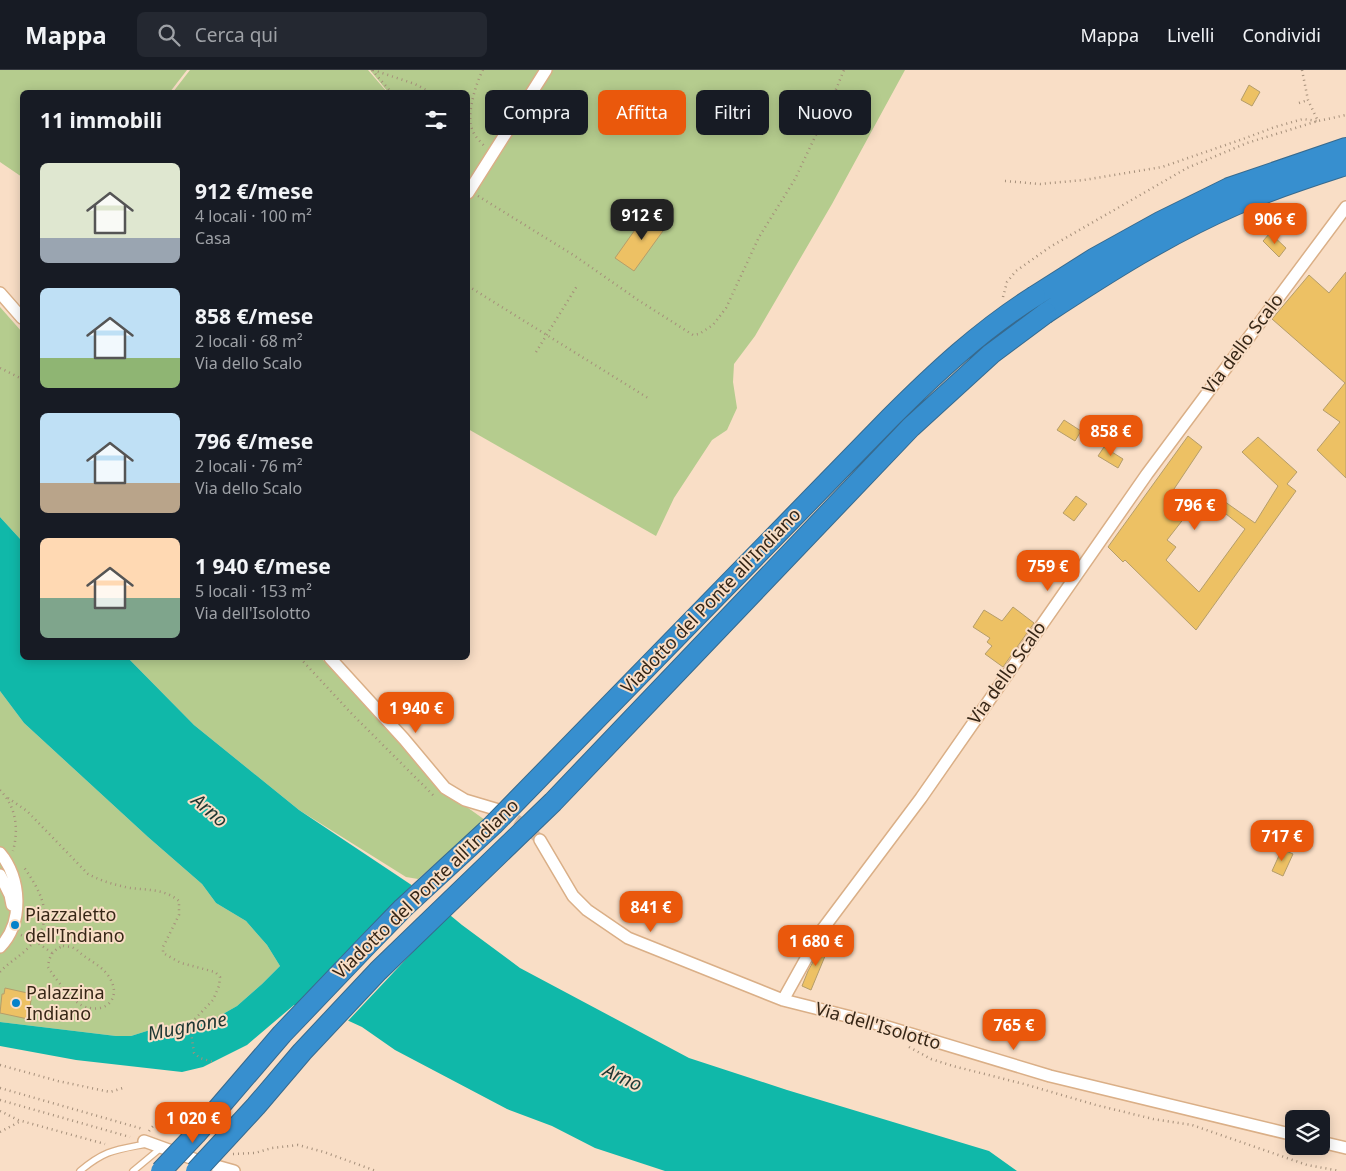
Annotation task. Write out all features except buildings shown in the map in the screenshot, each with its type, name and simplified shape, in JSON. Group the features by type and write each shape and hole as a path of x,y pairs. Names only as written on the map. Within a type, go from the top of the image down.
{"highway":[{"name":"Viadotto del Ponte all'Indiano","path":"161,1171 196,1134 282,1034 368,944 493,825 870,438 957,354 997,321 1035,296 1094,258 1152,226 1229,188 1346,148"},
{"name":"Viadotto del Ponte all'Indiano","path":"196,1171 256,1106 302,1052 378,971 553,802 911,428 991,354 1046,313 1108,272 1190,226 1236,204 1346,165"}],"street":[{"path":"470,189 546,70"},
{"name":"Via dello Scalo","path":"783,1000 822,930 921,798 1147,474 1346,207"},
{"path":"0,293 20,316"},
{"path":"332,660 404,739 445,788 465,800 502,811"},
{"name":"Via dell'Isolotto","path":"540,840 573,896 587,910 628,938 783,1000 905,1032 1050,1076 1285,1133"},
{"path":"0,853 8,862 14,876 15,916 9,935 0,947"},
{"path":"0,875 13,892"},
{"path":"152,1140 202,1162 234,1171"},
{"path":"1330,1144 1346,1148"}],"lane":[{"path":"80,1171 94,1158 110,1151 152,1140"},
{"path":"133,1171 152,1140"}],"path":[{"path":"373,70 389,90"},
{"path":"373,70 415,84 426,90"},
{"path":"483,70 473,99 470,117 472,130 492,156"},
{"path":"470,193 575,256 638,300 693,335 699,334 712,325 726,308 759,237 795,179 826,116 844,70"},
{"path":"1302,70 1308,100 1318,121"},
{"path":"1299,103 1308,100"},
{"path":"1002,303 1007,282 1016,271 1050,247 1187,168 1247,142 1346,114"},
{"path":"1005,181 1040,184 1084,180 1162,167 1275,126 1303,119 1318,121"},
{"path":"536,352 578,286"},
{"path":"470,287 648,398"},
{"path":"0,368 20,378"},
{"path":"302,660 351,713 432,795 438,798"},
{"path":"0,790 27,811 88,874 100,881 114,885 164,892 173,896 179,902 179,915 163,947 163,953 181,963 216,972 220,977 219,986 213,1000 194,1020 191,1032 194,1053 200,1058 213,1062"},
{"path":"8,798 14,811 16,828 12,852"},
{"path":"35,941 52,953"},
{"path":"63,946 72,947 95,963 113,982 114,999 108,1005 99,1008 81,1005 74,1000 48,967 52,953 57,948 63,946"},
{"path":"905,1032 903,1043 931,1059 946,1064 1096,1105 1153,1118 1192,1124 1307,1165 1340,1171"},
{"path":"0,1065 58,1082 110,1092 123,1088"},
{"path":"0,1088 152,1140 157,1122 169,1118 183,1118 191,1121"},
{"path":"0,1100 132,1137"},
{"path":"0,1111 21,1120 121,1149"},
{"path":"0,1132 21,1120"},
{"path":"228,1153 255,1153 272,1148 298,1145 324,1152 376,1171"}],"green space":[{"path":"0,70 187,70 172,90 20,90 20,176 0,162"},
{"path":"190,70 368,70 385,90 175,90"},
{"path":"370,70 905,70 871,132 871,90 779,90 779,135 870,135 832,204 755,336 734,364 733,382 737,408 727,430 712,440 674,498 656,536 470,430 470,90 386,90"},
{"path":"0,307 20,330 20,539 0,517"},
{"path":"130,660 323,660 443,790 485,820 418,879 406,877 299,810 194,725"},
{"path":"0,691 24,723 202,884 216,903 246,921 267,945 280,966 237,1006 207,1023 168,1030 150,1030 131,1036 116,1036 0,1022"}],"water":[{"name":"Arno","path":"0,517 20,539 20,660 130,660 194,725 299,810 422,892 462,925 520,968 689,1058 787,1090 989,1151 1017,1171 665,1171 595,1148 552,1126 507,1109 395,1050 362,1027 314,1005 294,1005 247,1045 203,1067 182,1072 76,1060 0,1046 0,1022 116,1036 131,1036 150,1030 168,1030 207,1023 237,1006 280,966 267,945 246,921 216,903 202,884 24,723 0,691"}],"pier":[{"path":"414,883 438,902 440,923 346,1023 313,1008 289,1012 365,932"}],"tunnel":[{"path":"502,811 525,825 540,840"}],"place":[{"name":"Piazzaletto dell'Indiano","path":"15,925"},
{"name":"Palazzina Indiano","path":"16,1003"}],"water label":[{"name":"Mugnone","path":"187,1026"}]}
